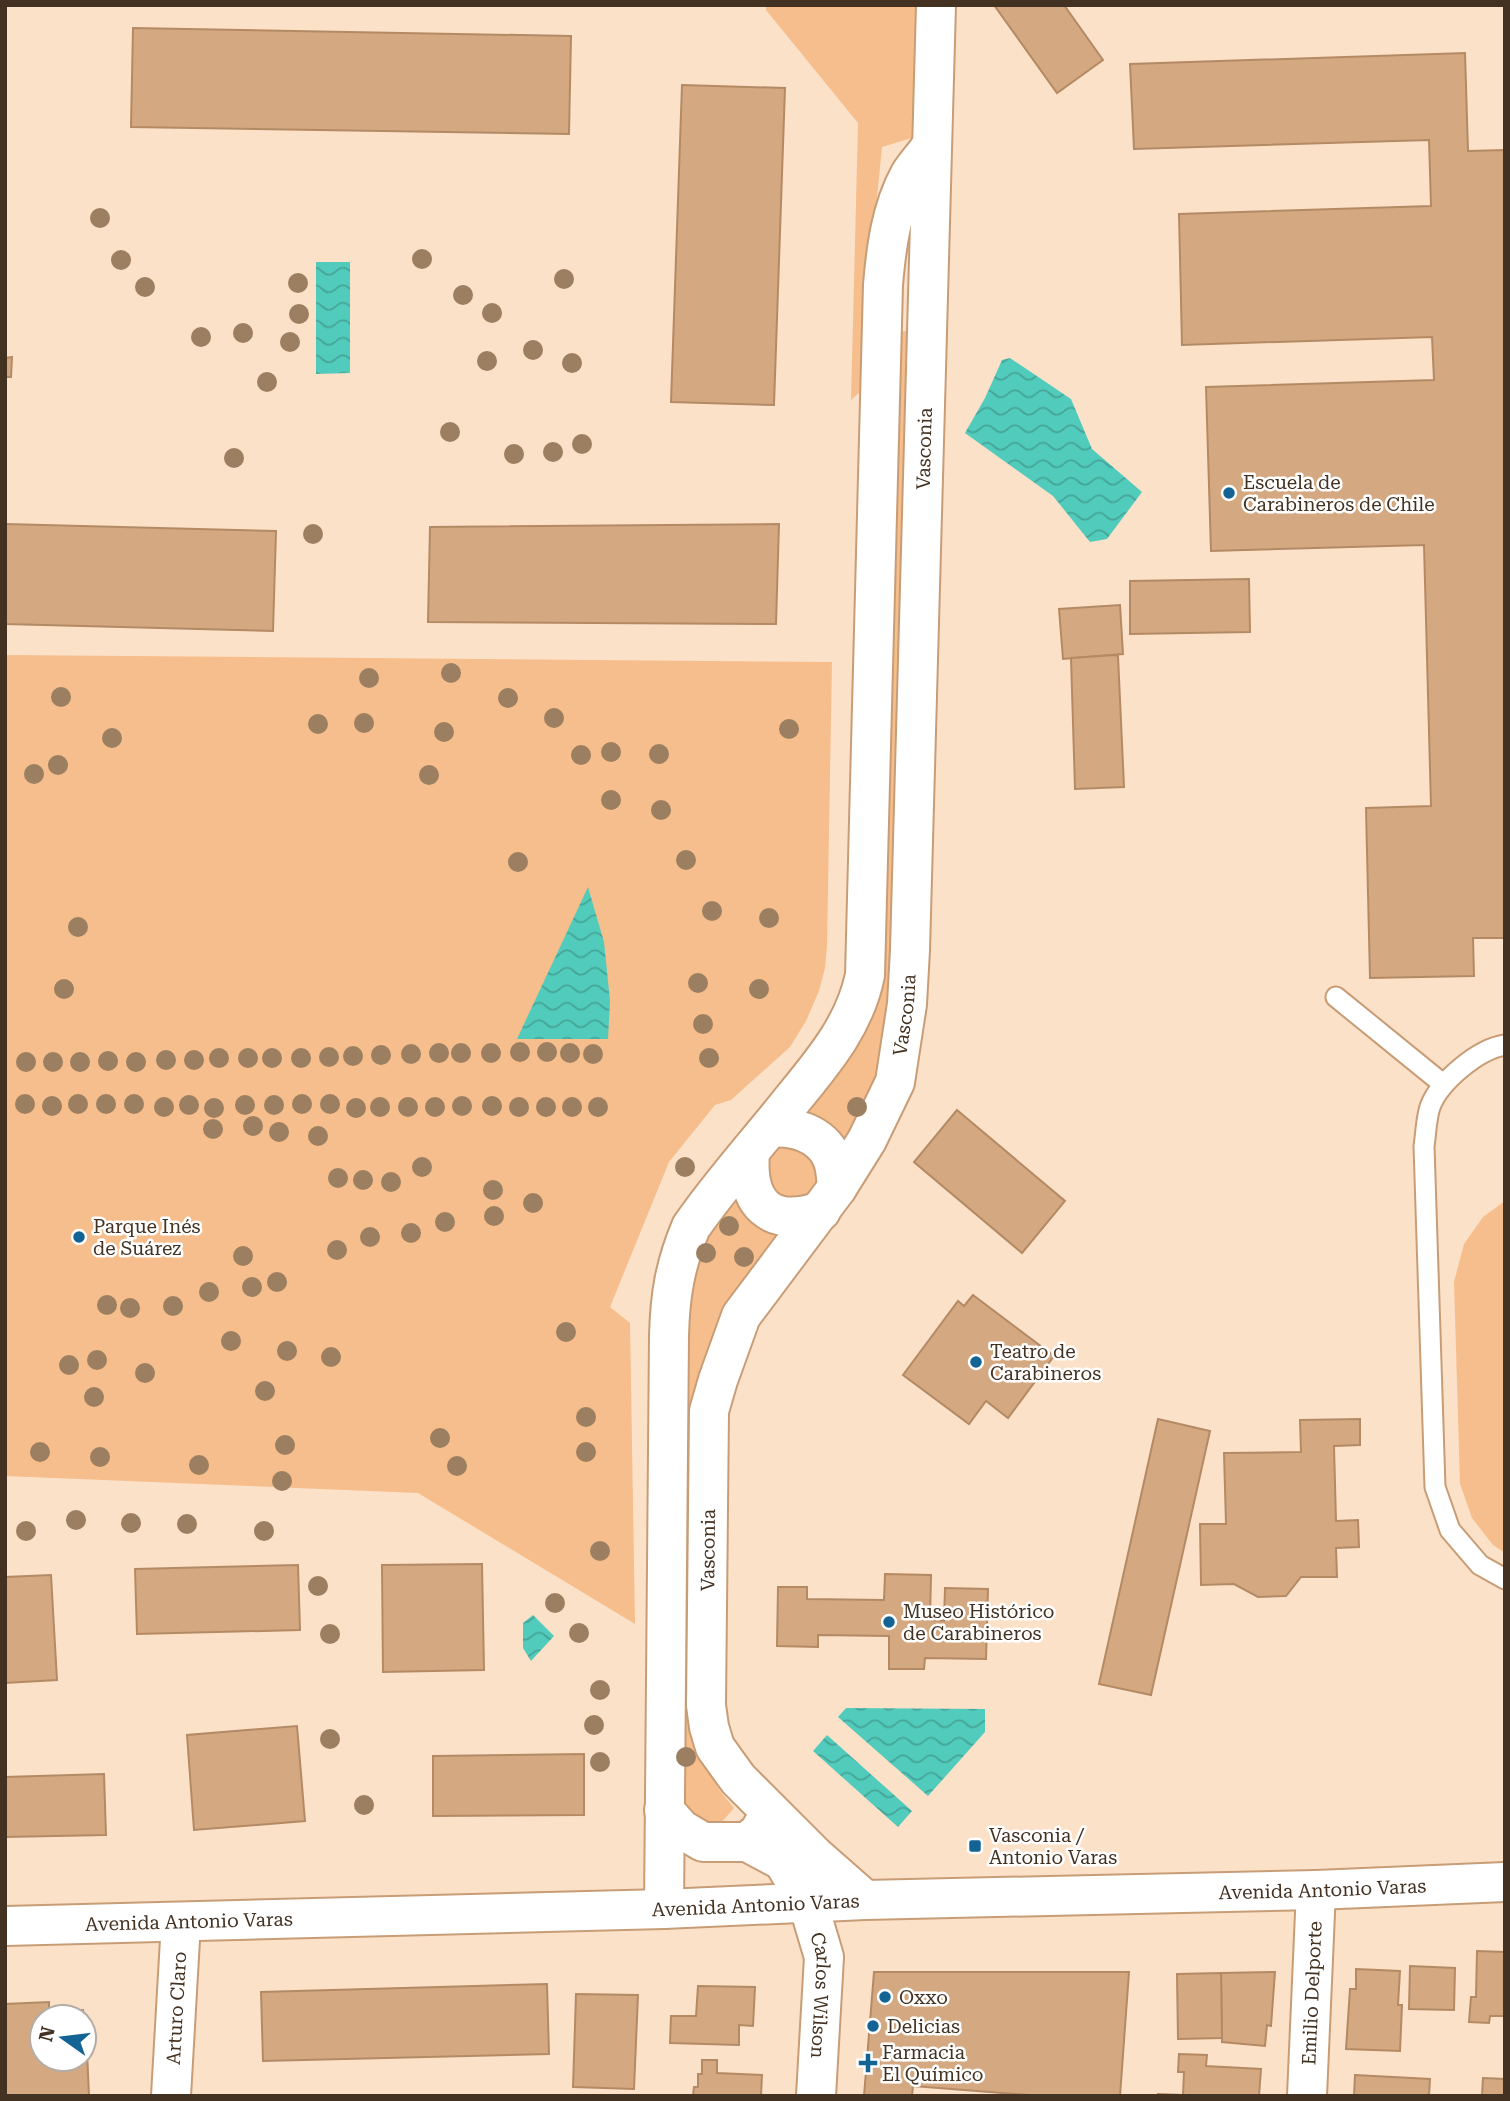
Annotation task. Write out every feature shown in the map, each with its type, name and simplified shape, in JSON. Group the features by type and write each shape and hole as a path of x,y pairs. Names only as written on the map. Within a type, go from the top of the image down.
{"street":[{"name":"Vasconia","path":"865,1900 766,1809 715,1747 706,1705 709,1411 741,1316 829,1200 867,1140 895,1082 907,1004 936,5"},
{"path":"664,1909 669,1336 672,1285 691,1227 836,1045 857,1005 865,975 883,285 896,207 909,175 931,148"},
{"path":"779,1127 804,1131 825,1145 832,1157 829,1200 798,1217 784,1217 761,1205 749,1181 760,1140 779,1127"},
{"path":"664,1810 681,1829 703,1842 747,1842 759,1832 764,1823 766,1809"},
{"name":"Carlos Wilson","path":"747,1842 783,1861 808,1903 824,1957 816,2096"},
{"name":"Avenida Antonio Varas","path":"5,1926 664,1909 865,1900 1316,1890 1505,1882"},
{"name":"Emilio Delporte","path":"1307,2096 1316,1890"},
{"name":"Arturo Claro","path":"171,2096 181,1922"}],"lane":[{"path":"1336,997 1443,1084"},
{"path":"1505,1045 1496,1046 1467,1063 1443,1084 1430,1107 1424,1146 1435,1486 1450,1530 1480,1565 1505,1579"}],"shaded area":[{"path":"766,5 922,5 918,136 882,147 872,248 866,387 851,400 858,123 766,10"},
{"path":"912,330 891,976 885,1046 878,1076 846,1147 728,1310 703,1362 693,1398 710,1773 734,1808 721,1823 695,1827 674,1808 684,1305 699,1247 848,1051 898,332"},
{"name":"Parque Inés de Suárez","path":"5,655 832,662 827,946 819,991 806,1021 790,1047 731,1100 715,1105 669,1162 610,1307 630,1323 635,1624 418,1493 5,1476"},
{"path":"1505,1201 1505,1553 1493,1545 1472,1518 1460,1484 1454,1282 1464,1244 1483,1217"}],"water":[{"path":"316,262 350,262 350,373 316,374"},
{"path":"1010,358 1071,399 1092,449 1142,492 1107,539 1090,542 1053,496 965,433 1002,360"},
{"path":"588,887 604,942 610,1001 608,1039 517,1039"},
{"path":"533,1615 554,1636 531,1661 523,1648 523,1623"},
{"path":"846,1708 985,1709 985,1732 928,1796 838,1717"},
{"path":"827,1735 912,1811 898,1827 813,1751"}],"building":[{"path":"994,5 1064,5 1103,60 1057,93"},
{"path":"133,28 571,36 569,134 131,127"},
{"name":"Escuela de Carabineros de Chile","path":"1465,53 1468,151 1505,150 1505,938 1473,938 1474,976 1370,978 1366,808 1431,806 1424,545 1211,551 1206,387 1434,380 1432,337 1182,345 1179,214 1431,206 1429,140 1134,149 1130,64"},
{"path":"682,85 785,88 774,405 671,402"},
{"path":"12,357 11,377 5,377 5,358"},
{"path":"5,524 276,531 273,631 5,624"},
{"path":"779,524 776,624 428,622 430,527"},
{"path":"1249,579 1250,632 1130,634 1130,581"},
{"path":"1120,605 1123,654 1063,659 1059,609"},
{"path":"1118,656 1124,787 1075,789 1071,658"},
{"path":"957,1110 1065,1201 1022,1253 914,1162"},
{"path":"973,1295 1054,1356 1008,1418 986,1401 969,1424 903,1375 958,1301 964,1306"},
{"path":"1158,1419 1210,1431 1151,1695 1099,1684"},
{"path":"1360,1419 1360,1445 1334,1446 1336,1521 1358,1520 1359,1547 1336,1548 1337,1577 1301,1577 1286,1596 1258,1597 1234,1584 1201,1585 1200,1524 1226,1524 1224,1453 1301,1452 1300,1420"},
{"path":"482,1564 484,1670 383,1672 382,1565"},
{"path":"298,1565 300,1630 137,1634 135,1569"},
{"path":"885,1574 931,1575 930,1620 944,1621 945,1588 988,1589 986,1659 925,1658 924,1669 889,1669 889,1636 818,1635 818,1647 777,1646 778,1587 807,1587 807,1599 884,1600"},
{"path":"51,1575 57,1680 5,1683 5,1577"},
{"path":"297,1726 305,1821 194,1830 187,1735"},
{"path":"584,1754 584,1815 433,1816 433,1756"},
{"path":"104,1774 106,1835 5,1837 5,1777"},
{"path":"1477,1951 1505,1952 1505,2016 1490,2016 1489,2023 1469,2022 1471,1997 1476,1997"},
{"path":"1410,1966 1455,1968 1454,2010 1409,2009"},
{"path":"1356,1969 1400,1971 1400,2051 1346,2049 1350,1989 1356,1989"},
{"path":"874,1972 1129,1972 1120,2096 1042,2096 913,2086 912,2096 864,2096"},
{"path":"1275,1972 1271,2026 1267,2025 1265,2046 1222,2042 1221,1973"},
{"path":"1221,1973 1222,2038 1178,2039 1177,1974"},
{"path":"547,1984 549,2054 263,2061 261,1992"},
{"path":"698,1986 755,1987 753,2026 739,2025 739,2045 670,2043 671,2016 696,2016"},
{"path":"576,1994 638,1995 634,2089 573,2087"},
{"path":"49,2002 28,2003 28,2073 88,2073 89,2096 5,2095 5,2004"},
{"path":"1179,2054 1207,2055 1206,2066 1261,2069 1259,2096 1158,2096 1183,2095 1184,2072 1178,2072"},
{"path":"702,2060 717,2060 717,2073 762,2075 761,2096 693,2096 694,2087 698,2087 698,2074 702,2074"},
{"path":"1355,2075 1430,2079 1429,2096 1354,2096"},
{"path":"1483,2078 1505,2079 1505,2096 1482,2096"}],"place":[{"name":"Escuela de Carabineros de Chile","path":"1229,493"},
{"name":"Parque Inés de Suárez","path":"79,1237"},
{"name":"Teatro de Carabineros","path":"976,1362"},
{"name":"Museo Histórico de Carabineros","path":"889,1622"},
{"name":"Vasconia / Antonio Varas","path":"975,1846"},
{"name":"Oxxo","path":"885,1997"},
{"name":"Delicias","path":"873,2026"},
{"name":"Farmacia El Químico","path":"868,2063"}]}
